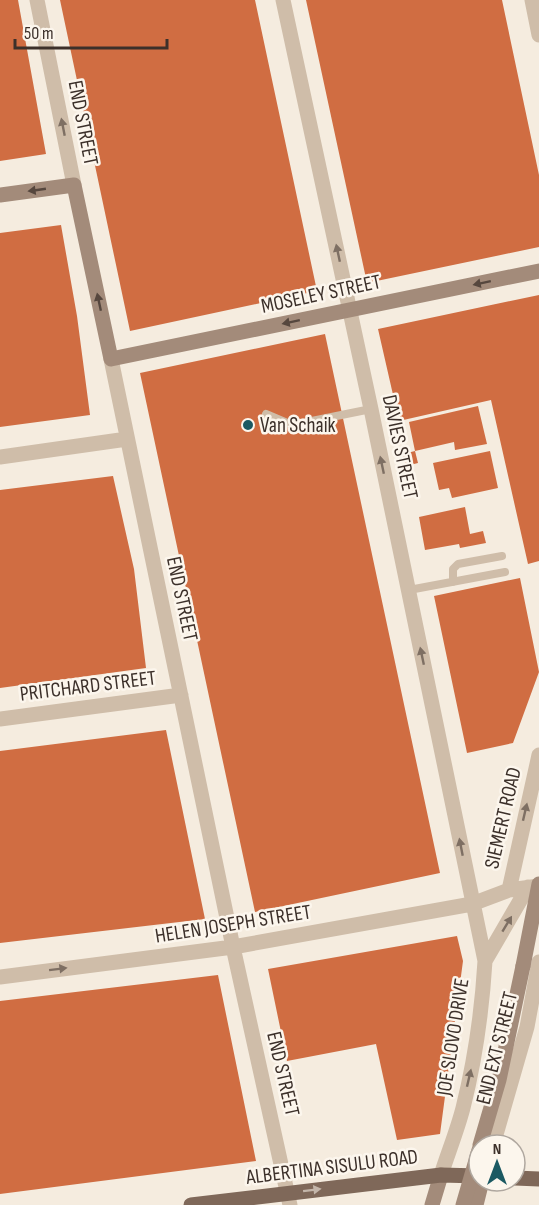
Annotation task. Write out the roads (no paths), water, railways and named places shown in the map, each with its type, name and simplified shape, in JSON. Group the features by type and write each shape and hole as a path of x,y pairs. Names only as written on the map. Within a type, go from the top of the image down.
{"main road":[{"name":"ALBERTINA SISULU ROAD","path":"191,1205 289,1199 441,1175 467,1176"}],"street":[{"name":"END STREET","path":"37,0 233,947 289,1199"},
{"name":"DAVIES STREET","path":"283,0 350,310 472,904"},
{"path":"532,0 539,35"},
{"path":"0,195 74,185"},
{"name":"MOSELEY STREET","path":"111,359 539,271"},
{"path":"0,457 127,439"},
{"name":"PRITCHARD STREET","path":"0,719 181,695"},
{"name":"SIEMERT ROAD","path":"509,890 539,755"},
{"path":"535,886 539,925"},
{"path":"485,961 535,886"},
{"path":"484,1133 510,1033 535,886"},
{"name":"SIEMERT ROAD","path":"472,904 509,890 535,886"},
{"name":"HELEN JOSEPH STREET","path":"0,977 233,947 472,904"},
{"name":"JOE SLOVO DRIVE","path":"441,1175 462,1110 482,1008 485,961 472,904"},
{"name":"END EXT STREET","path":"496,1133 527,1027 539,962"},
{"path":"432,1205 441,1175"}],"lane":[{"path":"266,414 292,425 370,408"},
{"path":"453,582 453,569 458,564 502,556"},
{"path":"408,590 505,572"}],"place":[{"name":"Van Schaik","path":"248,425"}]}
